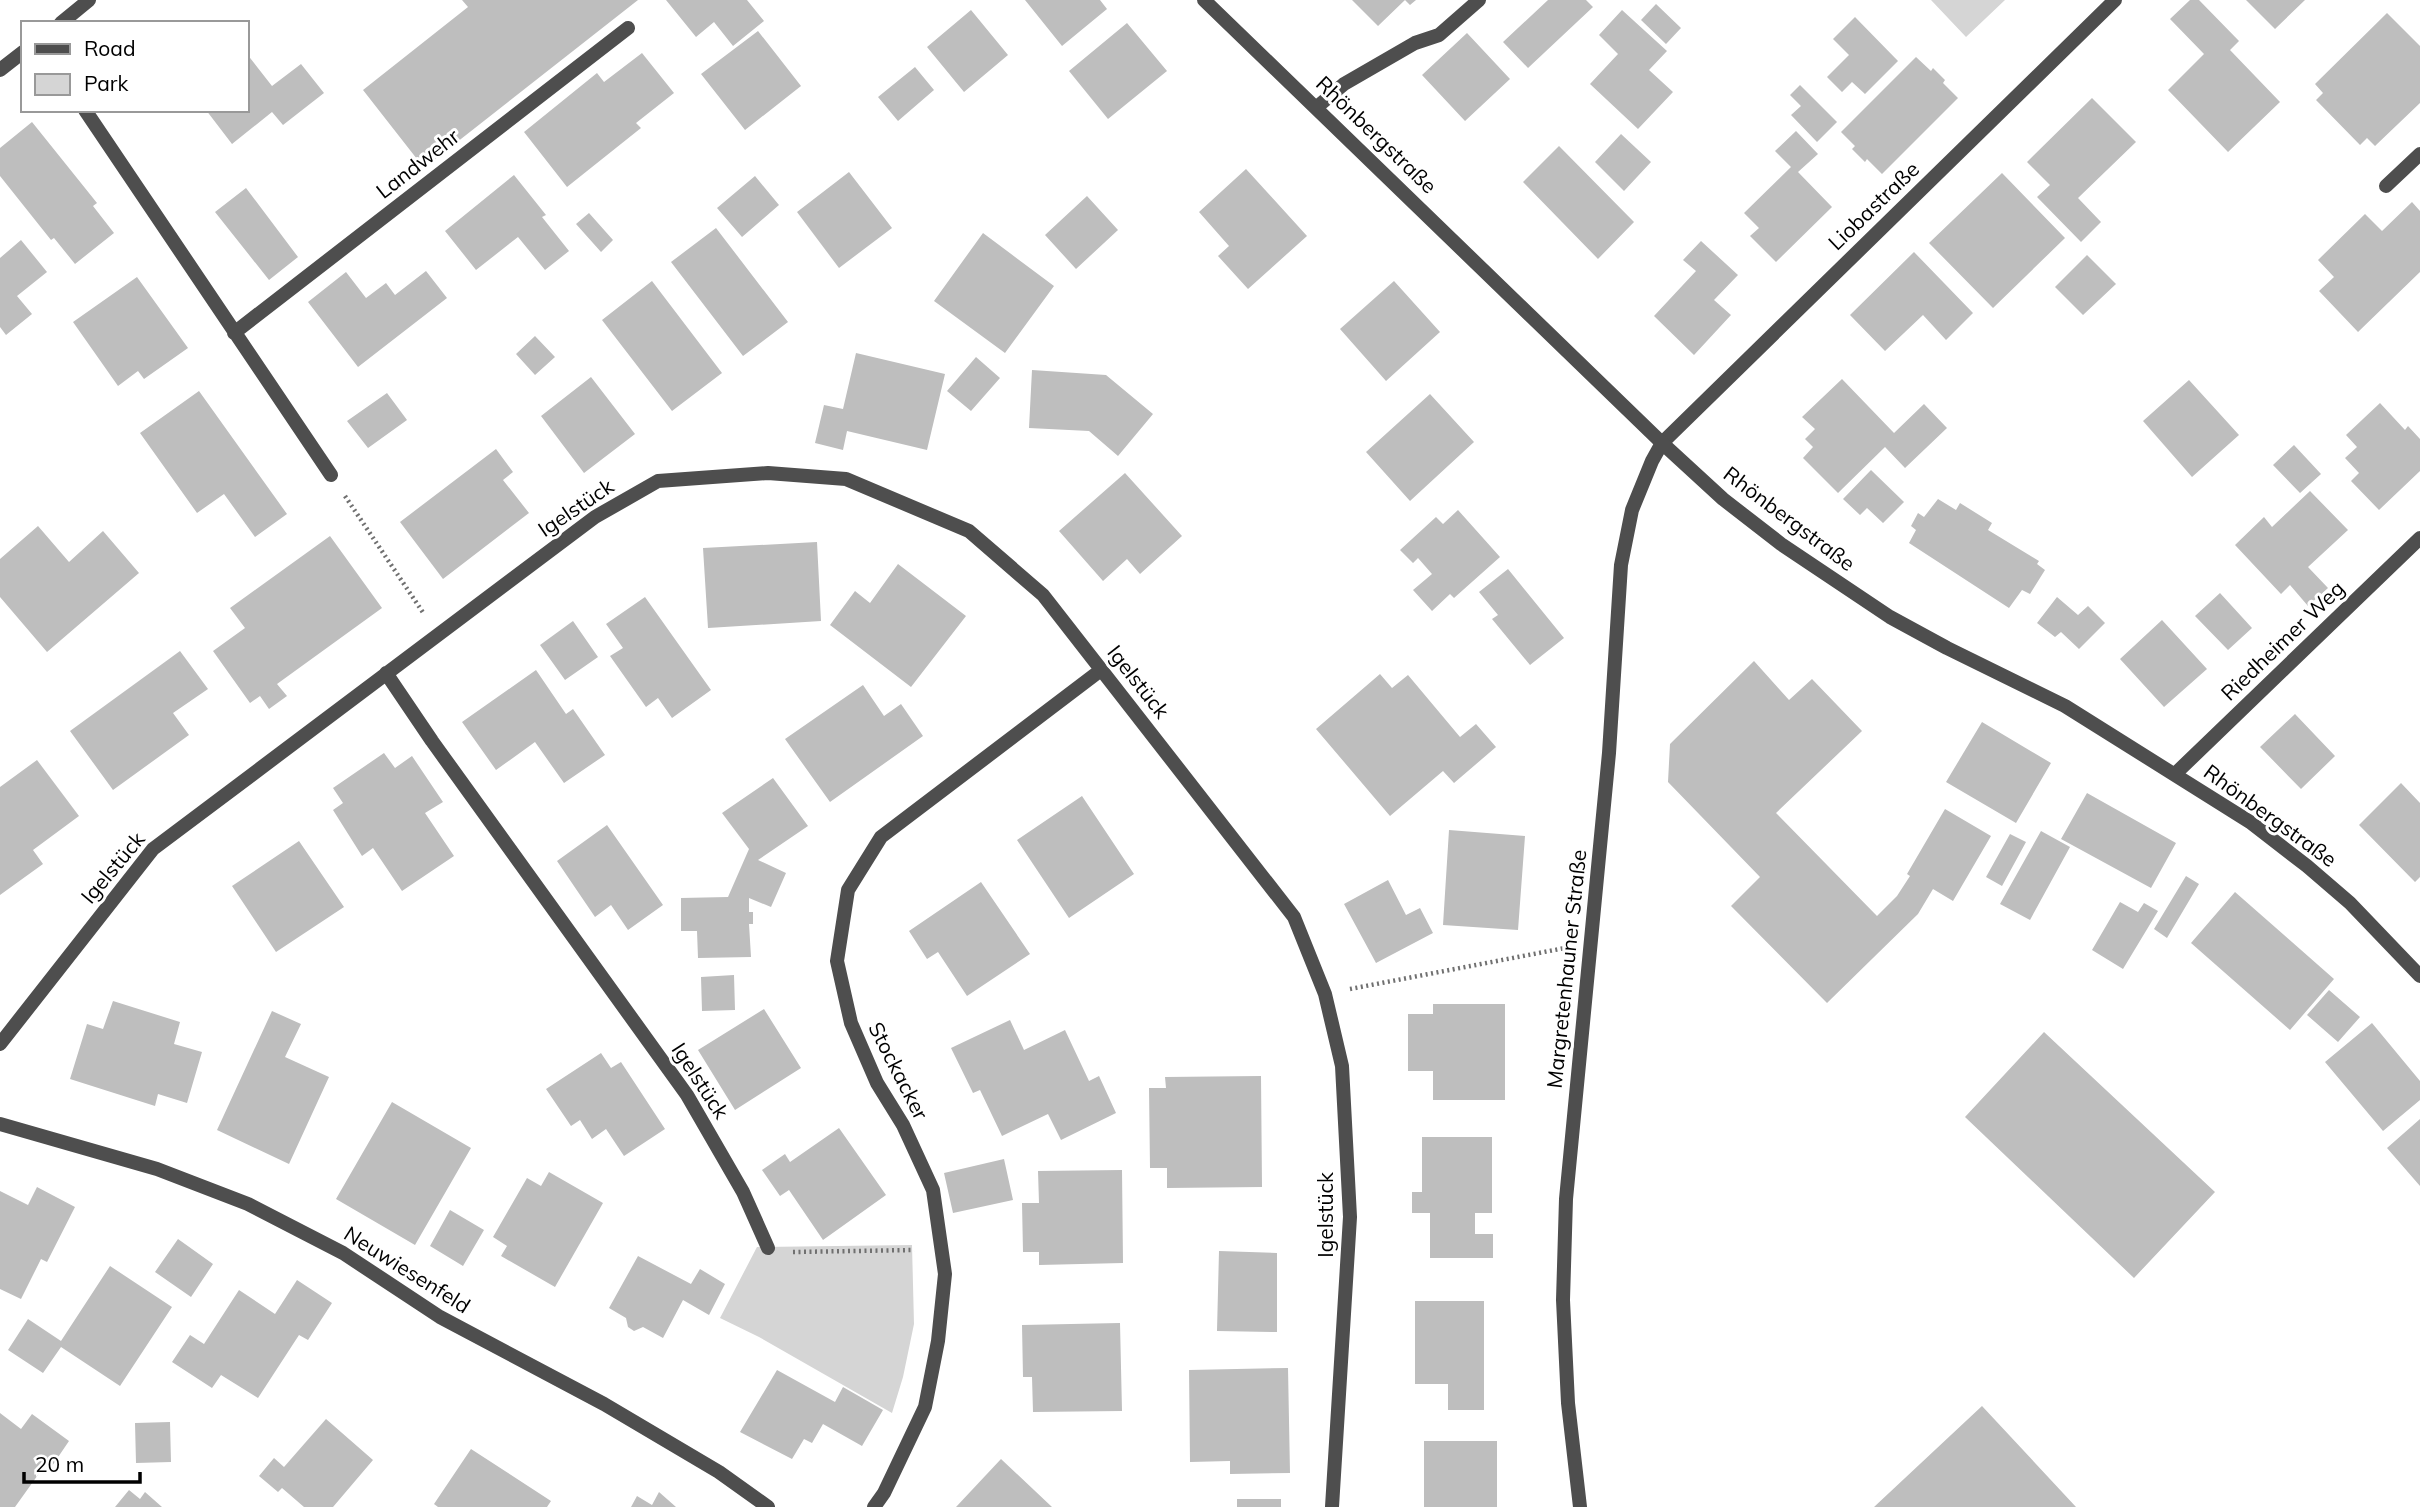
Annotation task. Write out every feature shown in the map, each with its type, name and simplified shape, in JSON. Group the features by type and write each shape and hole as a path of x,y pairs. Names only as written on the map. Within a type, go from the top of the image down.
{"street":[{"path":"63,21 89,0"},
{"name":"Rhönbergstraße","path":"1204,0 1723,499 1781,544 1890,617 2065,706 2250,822 2350,903 2420,976"},
{"path":"1317,107 1344,84 1415,43 1439,36 1479,0"},
{"name":"Liobastraße","path":"1662,443 2115,0"},
{"name":"Landwehr","path":"234,333 628,28"},
{"path":"0,69 21,53"},
{"path":"86,112 331,475"},
{"path":"2386,186 2420,154"},
{"name":"Margretenhauner Straße","path":"1580,1507 1568,1403 1563,1300 1566,1199 1609,753 1621,565 1632,510 1662,443"},
{"name":"Igelstück","path":"0,1044 153,849 595,517 658,481 768,473 846,479 969,531 1043,594 1294,917 1325,994 1342,1066 1350,1217 1332,1507"},
{"name":"Riedheimer Weg","path":"2175,774 2420,538"},
{"name":"Stockacker","path":"874,1507 884,1493 925,1407 945,1274 933,1190 903,1125 877,1083 851,1023 837,961 848,890 881,837 1101,670"},
{"name":"Igelstück","path":"386,673 687,1095 743,1192 768,1248"},
{"name":"Neuwiesenfeld","path":"0,1125 157,1169 248,1204 343,1253 440,1317 604,1404 719,1472 768,1507"}],"path":[{"path":"331,475 437,636"},
{"path":"1325,994 1592,943"},
{"path":"768,1248 769,1252 942,1250"}],"green space":[{"path":"1931,0 2005,0 1966,37"},
{"path":"912,1245 914,1324 892,1413 759,1337 720,1318 757,1247"}],"building":[{"path":"462,0 638,0 424,168 363,90 468,7"},
{"path":"666,0 747,0 764,21 733,46 714,22 696,37"},
{"path":"1025,0 1100,0 1107,9 1062,46"},
{"path":"1352,0 1405,0 1378,26"},
{"path":"1548,0 1586,0 1593,7 1528,68 1503,42"},
{"path":"2190,0 2199,0 2239,41 2230,50 2280,102 2228,152 2168,90 2204,54 2170,19"},
{"path":"2246,0 2305,0 2275,29"},
{"path":"1656,4 1681,28 1666,44 1641,20"},
{"path":"971,10 1008,55 964,92 927,47"},
{"path":"1622,10 1667,51 1649,70 1673,92 1638,129 1590,84 1618,54 1599,35"},
{"path":"2387,13 2420,46 2420,103 2375,146 2367,138 2360,145 2316,100 2323,93 2315,84"},
{"path":"1855,17 1898,61 1865,94 1852,82 1842,92 1827,77 1849,55 1833,39"},
{"path":"1127,23 1167,71 1108,119 1069,71"},
{"path":"758,31 801,86 745,130 701,74"},
{"path":"1467,33 1510,79 1465,121 1422,75"},
{"path":"642,53 674,93 636,123 641,128 567,187 524,132 597,73 604,82"},
{"path":"248,55 272,86 301,64 324,93 283,125 272,112 232,144 208,112 248,112"},
{"path":"1916,57 1931,71 1933,68 1958,98 1882,174 1852,149 1855,146 1841,132"},
{"path":"915,67 934,90 898,121 878,97"},
{"path":"1800,85 1837,122 1817,142 1791,115 1801,106 1790,95"},
{"path":"2092,98 2136,142 2078,198 2101,222 2081,242 2037,197 2050,185 2027,162"},
{"path":"32,122 97,203 93,206 114,233 75,264 54,238 51,240 0,176 0,148"},
{"path":"1796,131 1818,154 1798,172 1832,207 1776,262 1750,236 1759,228 1744,213 1791,167 1775,151"},
{"path":"1621,134 1651,162 1624,191 1595,162"},
{"path":"1559,146 1634,222 1598,259 1523,182"},
{"path":"1246,169 1307,236 1248,289 1218,256 1229,246 1199,212"},
{"path":"849,172 892,228 839,268 797,212"},
{"path":"2002,173 2065,238 1993,308 1929,243"},
{"path":"514,175 546,215 542,217 569,251 545,270 518,237 476,270 445,231"},
{"path":"755,176 779,205 742,237 717,208"},
{"path":"246,188 298,257 269,280 215,212"},
{"path":"1087,196 1118,230 1076,269 1045,235"},
{"path":"2412,202 2420,211 2420,272 2358,332 2319,291 2334,277 2318,260 2365,214 2382,231"},
{"path":"589,213 613,240 601,252 576,224"},
{"path":"716,228 788,322 743,356 671,262"},
{"path":"983,233 1054,286 1005,353 934,301"},
{"path":"21,240 47,272 17,296 32,314 6,335 0,327 0,258"},
{"path":"1701,241 1738,275 1714,300 1731,315 1694,355 1654,316 1696,271 1683,260"},
{"path":"1914,252 1973,313 1946,340 1923,315 1885,351 1850,315"},
{"path":"2087,255 2116,284 2083,315 2055,287"},
{"path":"426,271 447,298 358,367 308,302 346,272 366,298 386,283 395,295"},
{"path":"137,277 188,348 144,379 138,371 118,386 73,322"},
{"path":"652,281 722,373 672,411 602,320"},
{"path":"1394,281 1440,332 1386,381 1340,329"},
{"path":"535,336 555,357 535,375 516,354"},
{"path":"856,353 945,374 927,450 847,431 843,450 815,443 824,405 843,409"},
{"path":"976,357 1000,378 971,411 947,391"},
{"path":"1032,370 1106,375 1153,414 1118,456 1089,431 1029,428"},
{"path":"591,377 635,434 584,473 541,416"},
{"path":"1842,379 1894,433 1924,404 1947,428 1905,468 1885,447 1838,493 1803,458 1813,447 1805,439 1815,429 1802,417"},
{"path":"2189,380 2239,435 2192,477 2143,421"},
{"path":"199,391 287,514 255,537 224,494 197,513 140,433"},
{"path":"387,393 407,420 368,448 347,421"},
{"path":"1430,394 1474,442 1410,501 1366,452"},
{"path":"2380,403 2405,430 2408,426 2420,439 2420,471 2379,510 2351,481 2359,473 2345,458 2357,447 2346,435"},
{"path":"2294,445 2321,474 2300,493 2273,465"},
{"path":"496,449 513,472 503,480 529,513 443,579 400,522"},
{"path":"1871,470 1904,502 1883,523 1867,508 1860,515 1843,499"},
{"path":"1125,473 1182,536 1140,574 1127,559 1103,581 1059,531"},
{"path":"2310,491 2348,530 2308,567 2328,588 2308,606 2290,585 2281,594 2235,545 2264,517 2272,527"},
{"path":"1938,499 1956,510 1960,503 1992,523 1988,530 2039,561 2037,564 2045,570 2030,594 2022,590 2009,608 1909,543 1916,530 1911,526 1918,513 1924,517"},
{"path":"1458,510 1500,557 1454,598 1450,594 1432,611 1413,590 1432,574 1418,558 1413,563 1400,550 1436,517 1443,524"},
{"path":"38,526 69,562 103,531 139,573 47,652 0,597 0,559"},
{"path":"330,536 382,608 277,684 287,696 269,709 260,696 250,703 213,651 245,628 230,608"},
{"path":"817,542 821,621 708,628 703,548"},
{"path":"898,564 966,616 911,687 830,625 855,591 870,603"},
{"path":"1508,569 1564,638 1530,665 1492,619 1498,615 1479,592"},
{"path":"2220,593 2252,628 2228,650 2195,616"},
{"path":"645,597 711,690 672,718 658,698 646,707 610,656 623,648 606,624"},
{"path":"2057,597 2078,615 2088,606 2105,623 2079,649 2061,632 2055,637 2037,623"},
{"path":"2162,620 2207,669 2164,707 2120,659"},
{"path":"573,621 598,657 565,680 540,645"},
{"path":"180,651 208,689 173,713 189,735 113,790 70,731"},
{"path":"1754,661 1789,700 1812,679 1862,731 1776,813 1877,916 1897,896 1910,876 1907,874 1945,809 1991,836 1953,901 1933,889 1918,914 1827,1003 1731,906 1760,877 1668,782 1670,744"},
{"path":"536,670 566,714 573,709 605,755 564,783 535,742 496,770 462,722"},
{"path":"1380,674 1392,688 1408,675 1460,737 1476,724 1496,747 1454,783 1443,771 1390,816 1316,729"},
{"path":"863,685 884,716 901,704 923,736 830,802 785,739"},
{"path":"2295,714 2335,756 2301,789 2260,747"},
{"path":"1982,722 2051,763 2016,823 1946,782"},
{"path":"384,753 395,768 412,756 443,802 425,813 454,856 402,891 373,848 362,856 333,810 343,803 333,788"},
{"path":"37,760 79,816 33,850 43,864 0,895 0,787"},
{"path":"773,778 808,826 758,860 786,873 771,907 749,898 749,912 753,912 753,924 749,924 751,957 698,958 697,931 681,931 681,898 728,897 749,849 722,813"},
{"path":"2401,783 2420,803 2420,877 2415,882 2359,825"},
{"path":"2087,793 2176,843 2151,888 2061,839"},
{"path":"1082,796 1134,874 1069,918 1017,840"},
{"path":"607,825 663,905 628,930 611,905 595,917 557,861"},
{"path":"1449,830 1525,836 1518,930 1443,925"},
{"path":"2041,831 2070,847 2030,920 2000,904"},
{"path":"2010,834 2026,842 2002,886 1986,877"},
{"path":"299,841 344,907 276,952 232,886"},
{"path":"2186,876 2199,884 2167,938 2154,929"},
{"path":"1388,880 1406,915 1420,908 1433,933 1376,963 1344,904"},
{"path":"981,882 1030,954 967,996 938,952 927,959 909,931"},
{"path":"2235,892 2334,979 2290,1030 2191,943"},
{"path":"2120,902 2138,912 2144,903 2158,911 2123,969 2092,950"},
{"path":"734,975 735,1010 702,1011 701,977"},
{"path":"2329,990 2360,1017 2338,1042 2307,1015"},
{"path":"113,1001 180,1022 174,1044 202,1052 187,1103 158,1094 155,1106 70,1079 87,1024 103,1029"},
{"path":"1433,1004 1505,1004 1505,1100 1433,1100 1433,1071 1408,1071 1408,1014 1433,1014"},
{"path":"764,1009 801,1068 735,1110 698,1050"},
{"path":"272,1011 301,1024 285,1057 329,1077 289,1164 217,1130"},
{"path":"1010,1020 1024,1050 1065,1030 1089,1081 1099,1076 1116,1113 1061,1140 1048,1114 1002,1136 980,1090 973,1093 951,1048"},
{"path":"2372,1023 2420,1081 2420,1100 2383,1131 2325,1062"},
{"path":"2044,1032 2215,1192 2134,1278 1965,1117"},
{"path":"601,1053 611,1068 621,1062 665,1129 624,1156 606,1129 592,1139 580,1120 571,1126 546,1089"},
{"path":"1261,1076 1262,1187 1167,1188 1167,1168 1150,1168 1149,1088 1166,1088 1165,1077"},
{"path":"392,1102 471,1148 415,1245 336,1199"},
{"path":"2420,1119 2420,1186 2387,1148"},
{"path":"839,1128 886,1195 823,1240 789,1190 780,1196 762,1170 785,1154 790,1162"},
{"path":"1422,1137 1492,1137 1492,1213 1475,1213 1475,1234 1493,1234 1493,1258 1430,1258 1430,1213 1412,1213 1412,1192 1422,1192"},
{"path":"1004,1159 1013,1200 953,1213 944,1173"},
{"path":"1122,1170 1123,1263 1039,1265 1039,1252 1023,1252 1022,1203 1039,1203 1038,1171"},
{"path":"549,1172 603,1203 555,1287 501,1256 507,1246 493,1237 527,1178 541,1186"},
{"path":"37,1187 75,1207 47,1262 41,1259 21,1299 0,1289 0,1191 28,1205"},
{"path":"450,1210 484,1230 463,1266 430,1246"},
{"path":"178,1239 213,1264 191,1297 155,1272"},
{"path":"1219,1251 1277,1253 1277,1332 1217,1331"},
{"path":"638,1256 691,1284 700,1269 725,1284 709,1315 683,1300 663,1338 643,1327 634,1331 628,1327 626,1318 609,1308"},
{"path":"110,1266 172,1307 120,1386 61,1347 43,1373 8,1350 28,1319 61,1341"},
{"path":"297,1280 332,1303 308,1340 299,1335 258,1398 221,1375 212,1388 172,1362 190,1335 204,1344 239,1290 275,1314"},
{"path":"1415,1301 1484,1301 1484,1410 1448,1410 1448,1384 1415,1384"},
{"path":"1120,1323 1122,1411 1033,1412 1032,1377 1023,1377 1022,1325"},
{"path":"1288,1368 1290,1473 1230,1474 1230,1461 1190,1462 1189,1370"},
{"path":"777,1370 835,1402 843,1387 883,1410 862,1446 823,1424 812,1443 804,1439 792,1459 740,1432"},
{"path":"1982,1406 2076,1507 1874,1507"},
{"path":"0,1413 21,1429 32,1414 69,1441 50,1469 45,1465 15,1507 0,1507"},
{"path":"326,1419 373,1460 333,1507 304,1507 282,1488 278,1492 259,1476 274,1458 284,1467"},
{"path":"170,1422 171,1462 136,1463 135,1423"},
{"path":"1424,1441 1497,1441 1497,1507 1424,1507"},
{"path":"471,1449 551,1501 547,1507 438,1507 434,1504"},
{"path":"1001,1459 1052,1507 956,1507"},
{"path":"129,1490 140,1499 145,1492 162,1507 115,1507"},
{"path":"659,1492 676,1507 631,1507 637,1496 652,1505"},
{"path":"1237,1499 1281,1499 1281,1507 1237,1507"}]}
